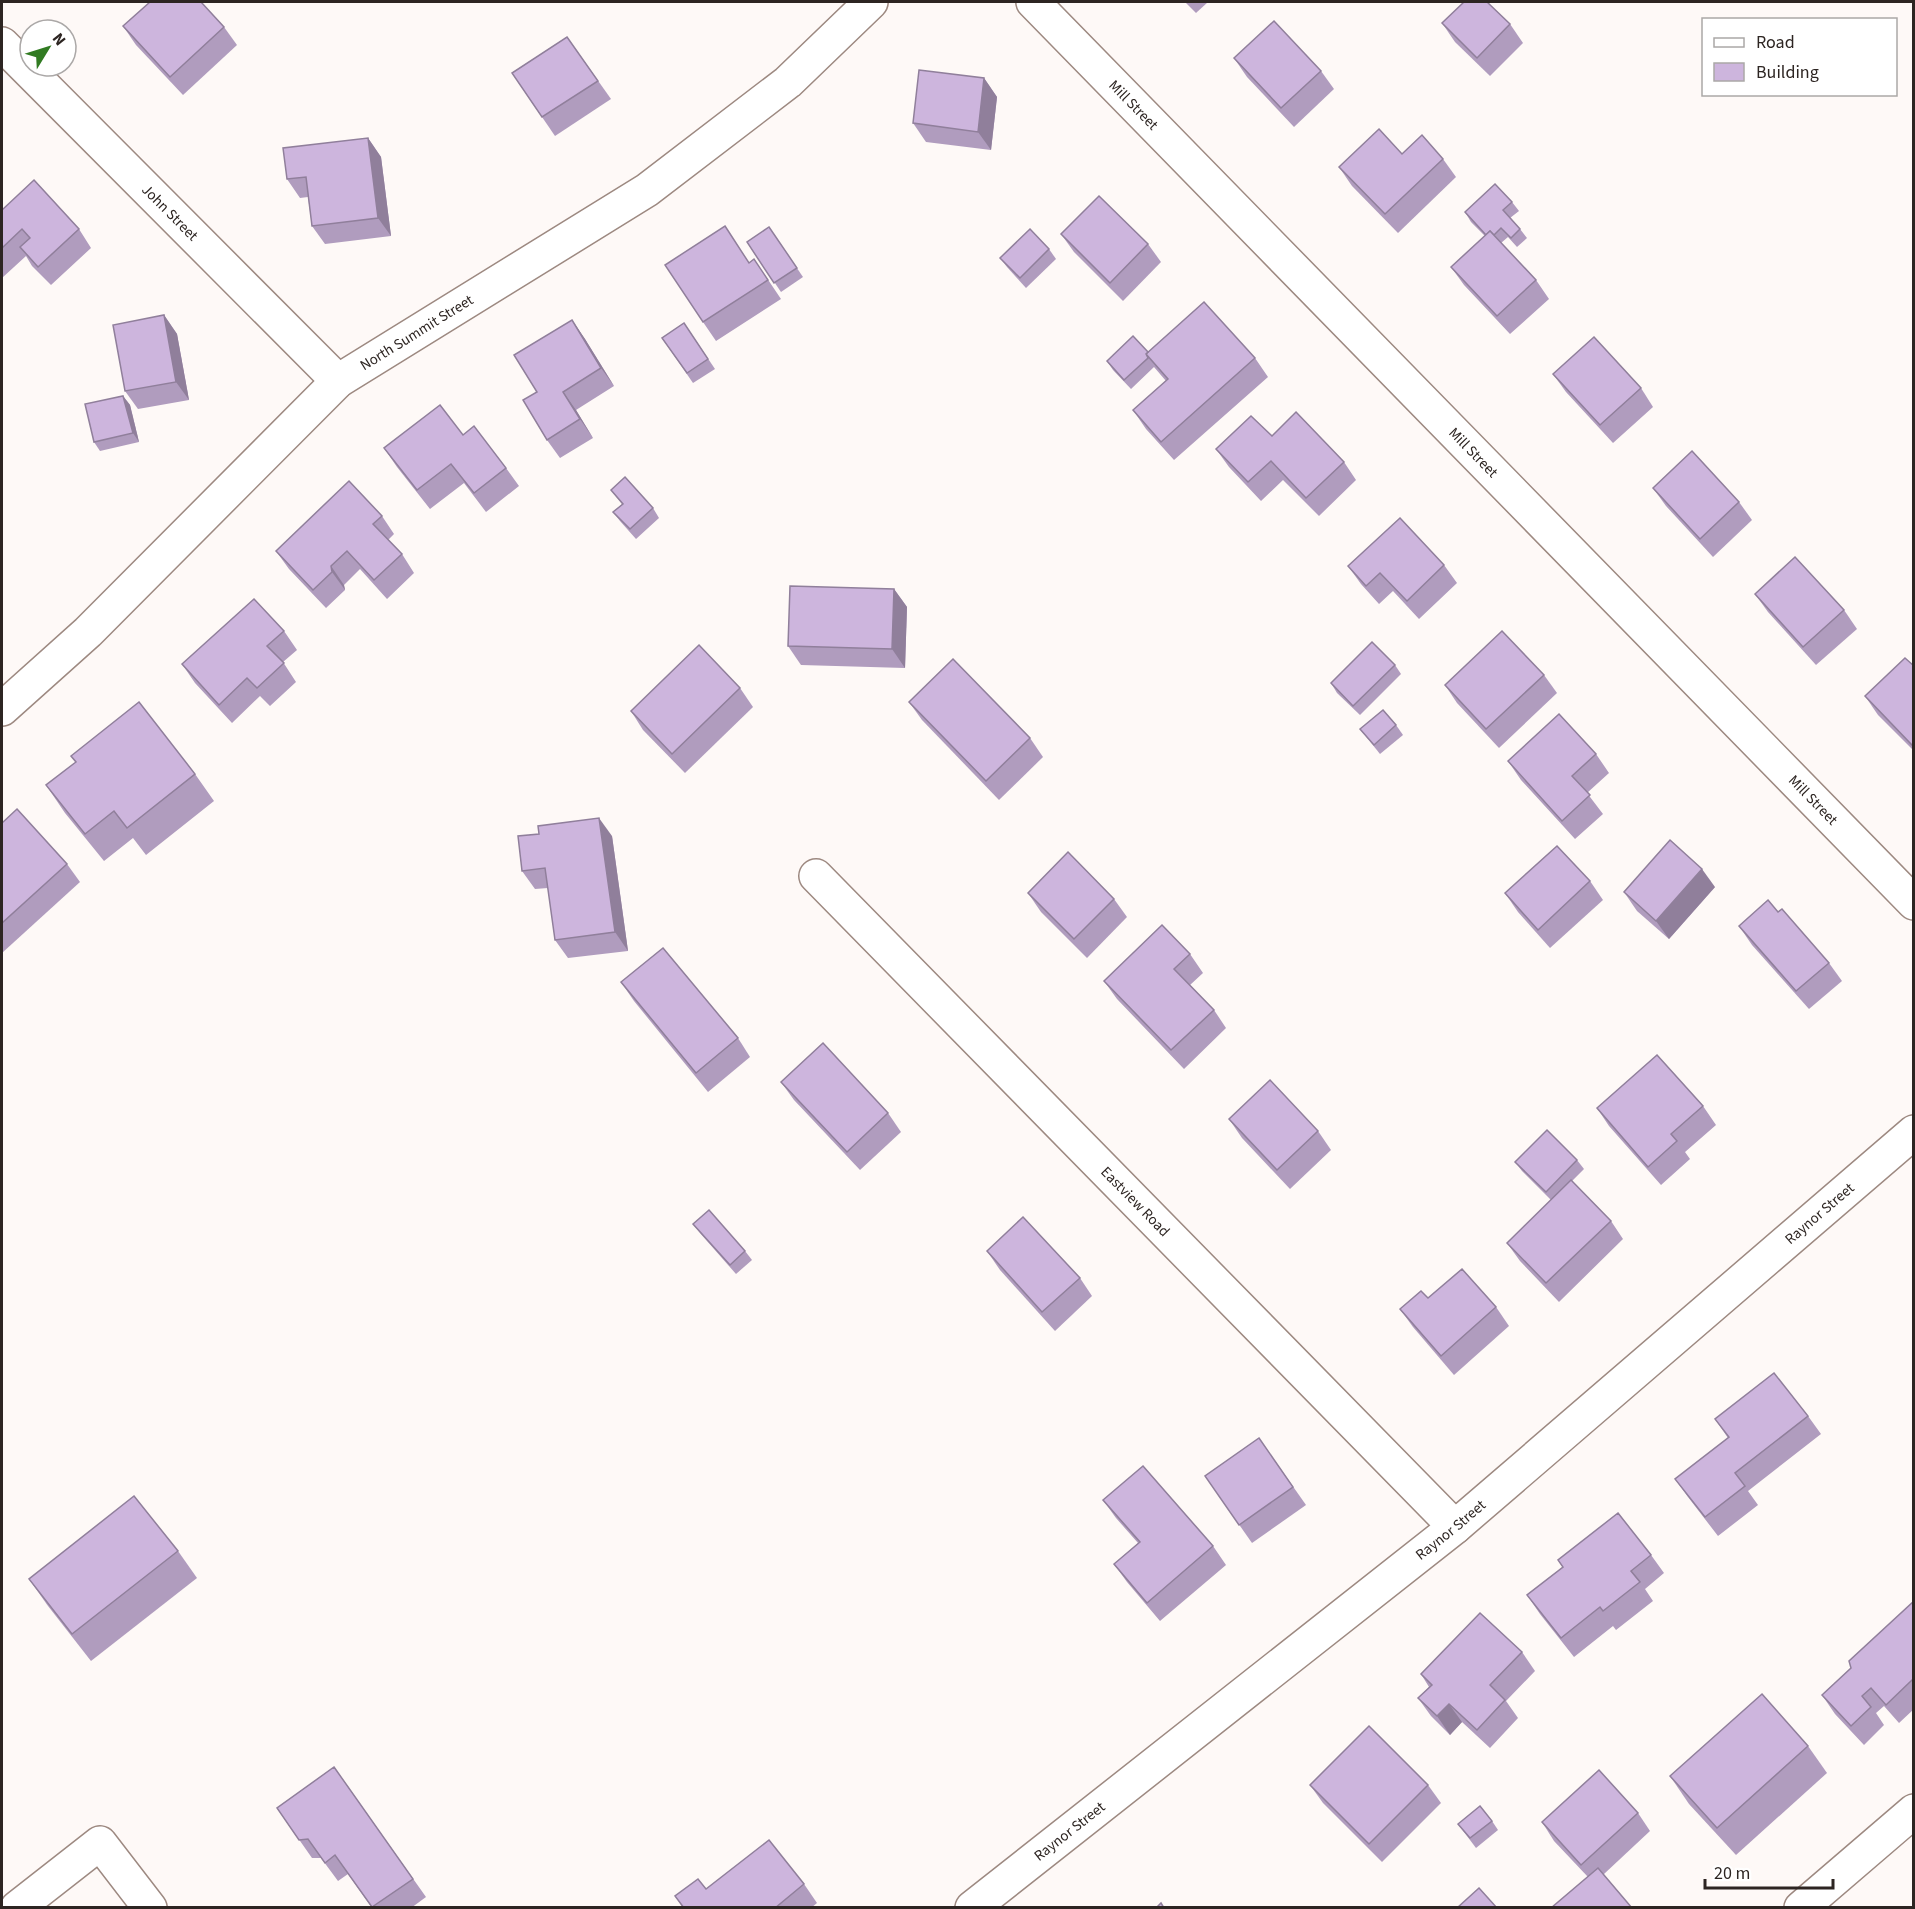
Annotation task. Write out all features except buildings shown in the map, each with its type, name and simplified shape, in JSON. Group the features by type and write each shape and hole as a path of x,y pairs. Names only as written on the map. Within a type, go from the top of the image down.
{"street":[{"name":"North Summit Street","path":"2,709 88,632 338,381 647,190 788,82 871,2"},
{"name":"Mill Street","path":"1033,2 1914,903"},
{"name":"John Street","path":"2,44 338,381"},
{"name":"Eastview Road","path":"816,876 1455,1527"},
{"name":"Raynor Street","path":"972,1908 1455,1527 1914,1132"},
{"path":"1801,1908 1914,1811"},
{"path":"17,1908 100,1843 150,1908"}]}
